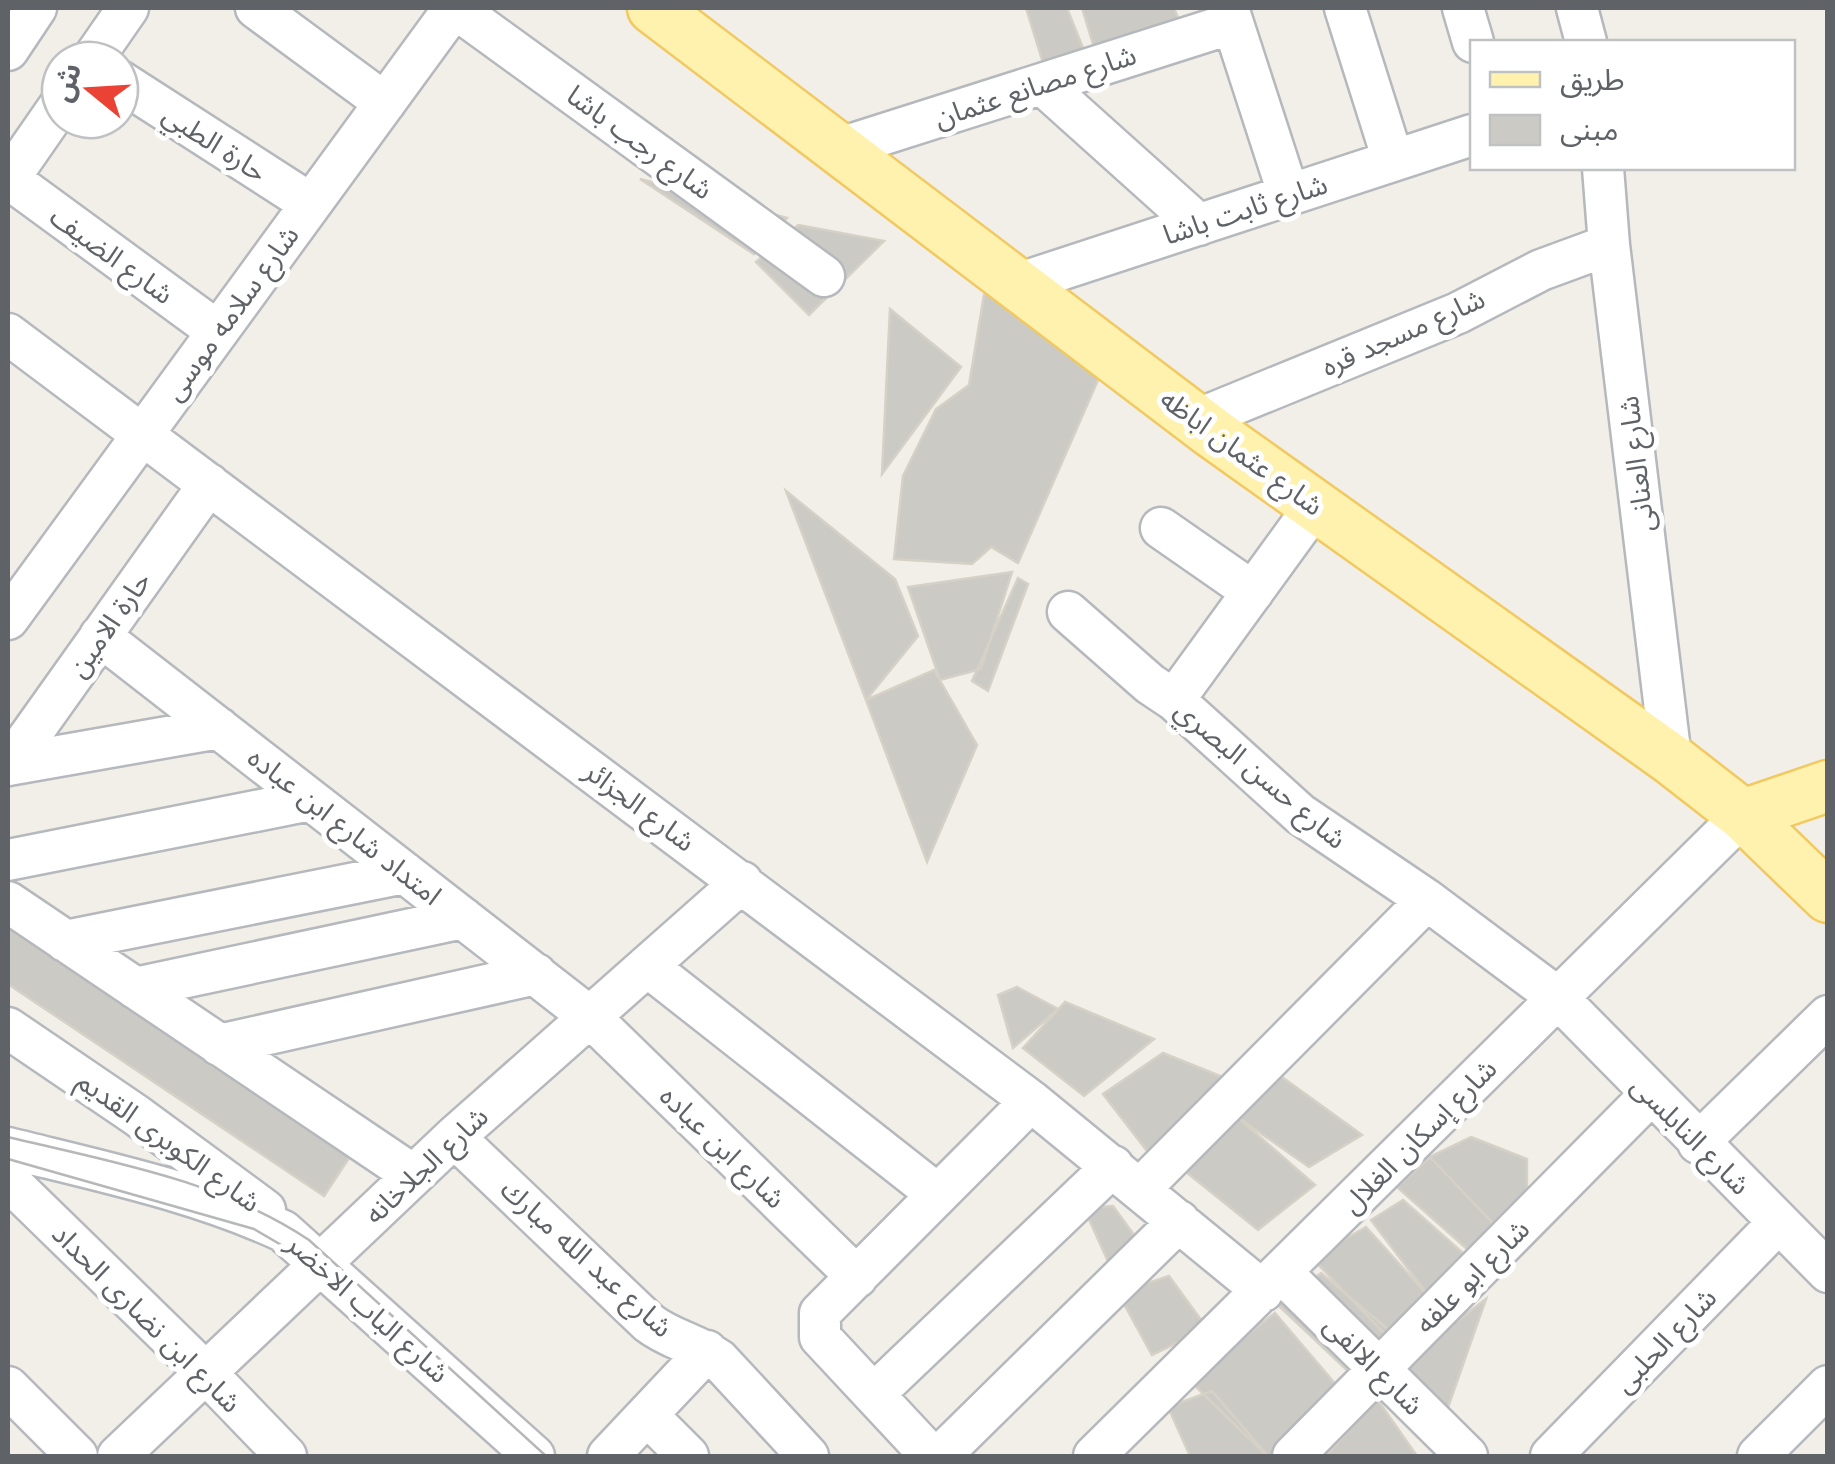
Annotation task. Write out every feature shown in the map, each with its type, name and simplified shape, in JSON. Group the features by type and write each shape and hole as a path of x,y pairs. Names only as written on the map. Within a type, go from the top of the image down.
{"main road":[{"name":"شارع عثمان اباظه","path":"653,8 1196,420 1744,815 1828,897"},
{"path":"1744,815 1828,786"}],"street":[{"path":"8,50 36,8"},
{"path":"106,40 128,8"},
{"path":"256,8 385,103"},
{"name":"شارع سلامه موسى","path":"13,601 143,436 454,8"},
{"name":"شارع رجب باشا","path":"454,8 824,276"},
{"path":"1344,8 1393,160"},
{"path":"1463,8 1472,40"},
{"path":"1577,8 1585,40"},
{"path":"1231,15 1289,196"},
{"name":"شارع مصانع عثمان","path":"836,149 1042,84 1231,15"},
{"path":"1042,84 1199,224"},
{"name":"حارة الطبي","path":"140,94 311,204"},
{"path":"8,179 40,133"},
{"name":"شارع ثابت باشا","path":"1018,284 1470,136"},
{"name":"شارع العنانى","path":"1603,170 1671,760"},
{"name":"شارع الضيف","path":"8,179 217,332"},
{"name":"شارع مسجد قره","path":"1196,420 1458,313 1512,284 1609,245"},
{"name":"شارع الجزائر","path":"8,334 1031,1101 1178,1221 1272,1282"},
{"name":"حارة الامين","path":"8,765 208,484"},
{"path":"1174,700 1316,506"},
{"path":"1161,528 1253,592"},
{"name":"شارع حسن البصري","path":"1068,612 1150,684 1174,700 1300,814 1427,900 1557,997"},
{"name":"امتداد شارع ابن عباده","path":"100,636 590,1017"},
{"path":"8,765 219,728"},
{"path":"8,860 311,800"},
{"name":"شارع إسكان الغلال","path":"1094,1456 1744,815"},
{"path":"65,941 405,873"},
{"name":"شارع الجلاخانه","path":"118,1456 454,1137 742,882"},
{"path":"874,1394 1127,1177 1427,900"},
{"path":"8,902 413,1175"},
{"path":"135,988 463,918"},
{"path":"647,966 937,1194"},
{"path":"219,1044 536,974"},
{"name":"شارع النابلسى","path":"1557,997 1828,1272"},
{"path":"1698,1143 1828,1016"},
{"name":"شارع ابن عباده","path":"590,1017 857,1277"},
{"name":"شارع الكوبرى القديم","path":"8,1028 275,1217 321,1266"},
{"name":"شارع ابو علفه","path":"1293,1456 1650,1095"},
{"path":"932,1456 820,1336 820,1313 1031,1101"},
{"name":"شارع عبد الله مبارك","path":"454,1137 665,1335 719,1360 808,1456"},
{"name":"شارع الباب الاخضر","path":"8,1148 243,1213 283,1231 534,1456"},
{"name":"شارع ابن نضارى الحداد","path":"8,1180 286,1456"},
{"path":"940,1456 1178,1221"},
{"name":"شارع الحلبى","path":"1552,1456 1778,1223"},
{"name":"شارع الالفى","path":"1272,1282 1379,1370 1467,1456"},
{"path":"608,1456 707,1352"},
{"path":"1758,1456 1828,1386"},
{"path":"8,1387 77,1456"},
{"path":"647,1415 688,1456"}],"building":[{"path":"1026,8 1067,8 1087,58 1044,66"},
{"path":"1082,8 1174,8 1181,25 1097,57"},
{"path":"640,179 787,218 754,254"},
{"path":"798,225 884,241 809,315 756,262"},
{"path":"1017,284 1105,364 1018,563 991,547 972,564 894,559 903,476 936,409 969,385 984,295"},
{"path":"890,309 961,367 882,474"},
{"path":"786,491 895,579 918,636 866,700"},
{"path":"1012,572 981,669 940,680 908,587"},
{"path":"1018,578 1028,584 988,691 972,681"},
{"path":"934,670 977,745 927,862 866,700"},
{"path":"8,925 351,1155 324,1196 8,984"},
{"path":"1017,987 1058,1009 1013,1048 998,995"},
{"path":"1065,1002 1154,1039 1084,1096 1023,1048"},
{"path":"1163,1053 1230,1080 1154,1160 1103,1094"},
{"path":"1275,1072 1362,1135 1309,1167 1236,1116"},
{"path":"1236,1116 1315,1185 1258,1230 1170,1159"},
{"path":"1471,1137 1527,1159 1527,1193 1502,1233 1430,1157"},
{"path":"1430,1157 1502,1233 1484,1264 1397,1187"},
{"path":"1403,1200 1472,1261 1431,1299 1371,1220"},
{"path":"1113,1206 1142,1246 1110,1266 1084,1208"},
{"path":"1366,1227 1431,1299 1399,1349 1312,1258"},
{"path":"1321,1273 1390,1331 1352,1375 1278,1305"},
{"path":"1169,1276 1207,1328 1152,1355 1118,1293"},
{"path":"1486,1299 1444,1419 1402,1363"},
{"path":"1275,1313 1349,1400 1279,1456 1267,1456 1189,1380"},
{"path":"1212,1391 1268,1456 1190,1456 1168,1407"},
{"path":"1377,1399 1417,1456 1326,1456"}],"tram line":[{"path":"8,1137 164,1175 274,1219 309,1240 546,1456"},
{"path":"8,1159 254,1229 319,1267 332,1280"}]}
